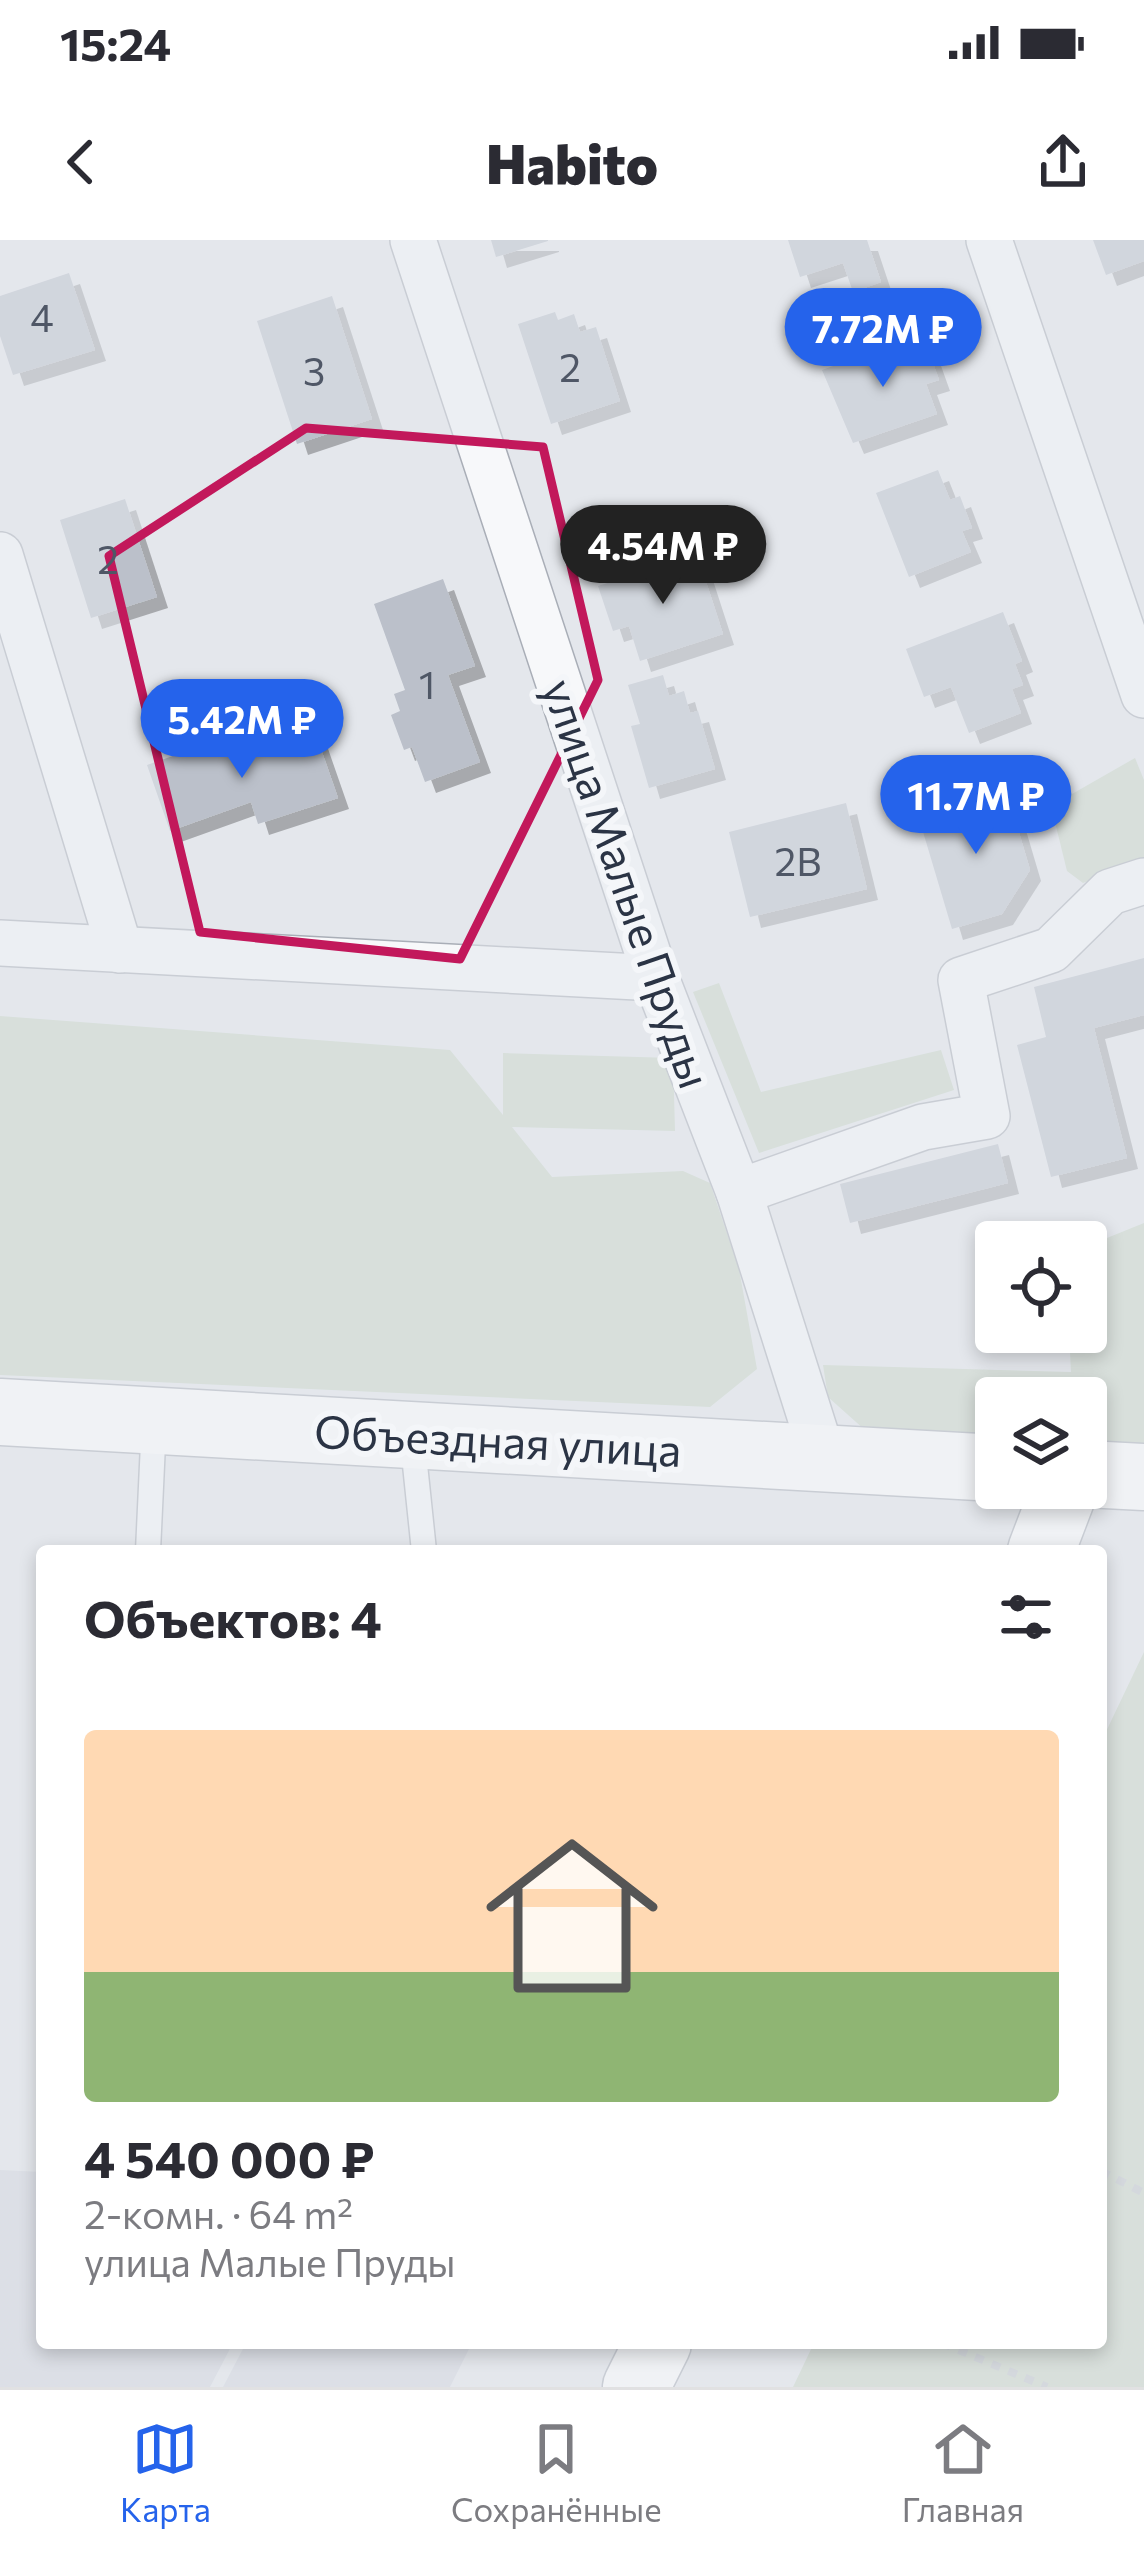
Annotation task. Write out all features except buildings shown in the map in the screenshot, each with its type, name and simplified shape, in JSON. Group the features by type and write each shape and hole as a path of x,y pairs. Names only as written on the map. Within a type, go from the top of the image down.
{"main road":[{"name":"Объездная улица","path":"0,1412 975,1467"},
{"path":"1107,1475 1144,1477"},
{"path":"1043,1545 1057,1509"},
{"path":"636,2387 655,2349"}],"street":[{"name":"улица Малые Пруды","path":"413,240 656,978 739,1192 823,1457"},
{"path":"989,240 1144,695"},
{"path":"0,555 120,950"},
{"path":"739,1192 923,1126 987,1116 961,980 1051,950 1110,892 1144,881"},
{"path":"0,943 656,978"}],"lane":[{"path":"148,1545 154,1420"},
{"path":"412,1434 423,1545"}],"path":[{"path":"1107,2174 1144,2193"},
{"path":"956,2349 1047,2387"}],"highlighted area":[{"path":"306,428 543,447 598,680 460,959 200,932 109,556"}],"shaded area":[{"path":"0,2170 36,2172 36,2349 230,2349 210,2387 0,2387"},
{"path":"243,2349 469,2349 450,2387 223,2387"}],"green space":[{"path":"1135,758 1144,780 1144,860 1083,883 1067,871 1051,806"},
{"path":"719,983 761,1092 941,1050 954,1090 759,1153 693,992"},
{"path":"0,1016 450,1050 503,1115 503,1053 673,1058 675,1131 512,1127 552,1177 683,1171 710,1183 739,1269 757,1369 710,1407 0,1375"},
{"path":"1144,1223 1144,1454 1107,1452 1107,1377 975,1377 975,1445 875,1439 828,1397 823,1365 1071,1372 1070,1353 1107,1353 1107,1238"},
{"path":"1144,1652 1144,2387 793,2387 811,2349 1107,2349 1107,1729"}]}
